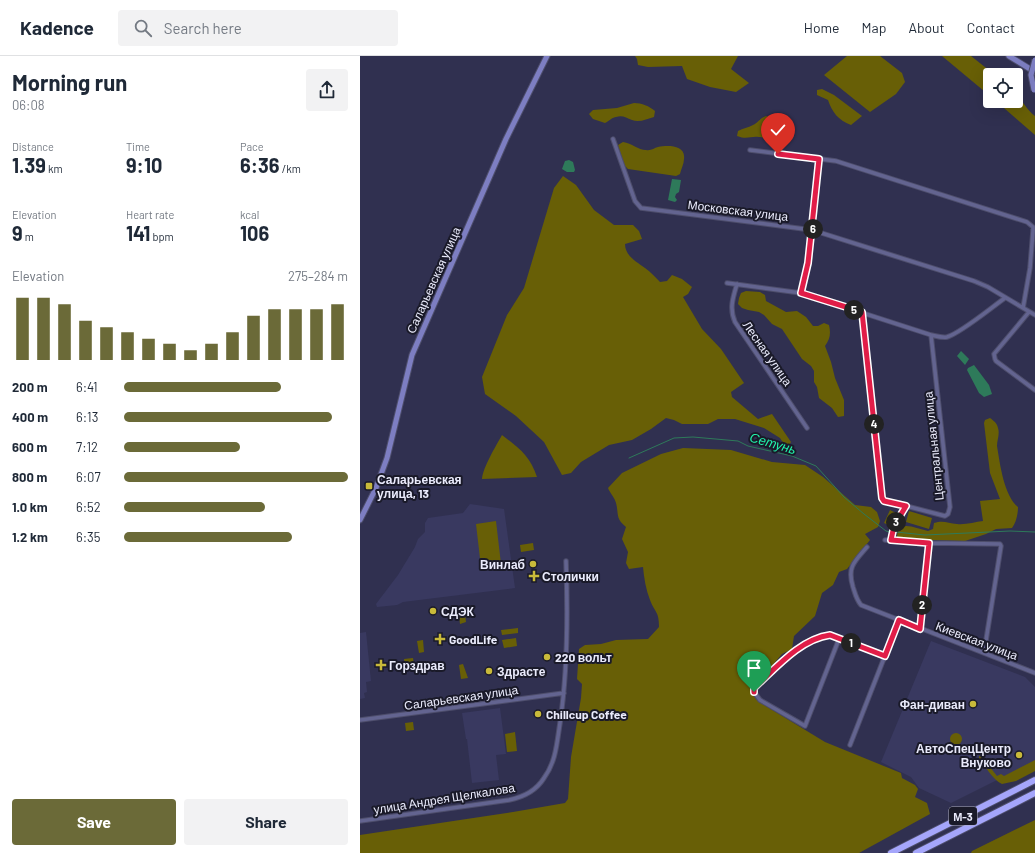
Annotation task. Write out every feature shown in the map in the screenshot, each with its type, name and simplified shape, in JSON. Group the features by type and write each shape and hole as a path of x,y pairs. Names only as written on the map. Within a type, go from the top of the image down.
{"highway":[{"name":"М-3","path":"891,853 1035,780"},
{"name":"М-3","path":"916,853 1035,793"}],"street":[{"name":"Саларьевская улица","path":"360,520 376,488 387,458 414,350 506,139 547,56"},
{"path":"1009,56 1035,72"},
{"path":"1035,60 1032,75 1035,91"},
{"name":"Московская улица","path":"613,139 635,201 641,208 812,230 968,279 988,287 1035,315"},
{"path":"750,150 836,161 1027,222 1033,227 1034,231 1023,308"},
{"path":"801,293 808,263 819,159"},
{"path":"727,282 801,293 941,337 952,335 1005,298"},
{"name":"Лесная улица","path":"737,284 731,308 731,315 808,428"},
{"name":"Центральная улица","path":"862,312 882,498 884,501 945,516 950,511 931,335"},
{"path":"1029,312 994,354 994,356 996,361 1035,390"},
{"path":"891,540 894,526 906,506"},
{"path":"885,540 929,543 999,544 1001,546 984,654"},
{"path":"920,629 929,543"},
{"name":"Киевская улица","path":"867,547 854,562 850,572 850,577 857,600 861,604 920,629 1035,673"},
{"name":"улица Андрея Щелкалова","path":"360,821 509,800 528,794 541,783 552,763 556,747 564,693 567,646 566,561"},
{"path":"850,745 899,620"},
{"path":"839,639 805,726 760,700 754,692 754,688 796,650 822,636 830,635 885,656"},
{"name":"Саларьевская улица","path":"360,720 564,693"}],"shaded area":[{"path":"635,56 738,56 731,69 749,83 736,92 710,87 687,79 682,66 648,67 638,65"},
{"path":"847,56 880,56 902,73 905,82 896,94 870,112 824,75"},
{"path":"942,56 971,56 986,68 983,68 983,90"},
{"path":"822,89 834,95 862,116 851,125 842,121 831,108 828,100 817,95 817,90"},
{"path":"634,103 643,104 653,109 655,111 654,117 637,121 618,116 605,123 593,119 589,114 593,110 617,108"},
{"path":"1023,103 1035,116 1035,135 1004,108 1023,108"},
{"path":"766,116 772,118 785,137 781,141 771,141 760,137 743,138 737,136 738,131 755,124"},
{"path":"623,142 643,150 667,146 676,147 684,154 684,163 680,174 676,176 628,169 624,165 618,145"},
{"path":"569,160 573,162 574,172 567,172 562,169 565,161"},
{"path":"563,176 576,185 594,210 614,225 633,225 639,231 642,239 625,244 627,252 632,258 660,282 667,281 672,275 682,279 692,287 688,294 683,297 702,329 721,349 744,383 731,392 732,397 758,419 772,414 791,442 787,449 780,438 764,428 735,419 718,419 708,424 682,424 666,418 632,440 609,445 581,462 571,473 562,475 544,442 516,416 485,394 482,377 507,315 524,288 554,188"},
{"path":"672,179 681,180 679,192 675,197 677,200 675,202 668,200"},
{"path":"746,291 760,292 765,295 766,301 786,312 797,311 806,317 813,326 818,326 824,323 829,325 830,336 825,346 844,400 844,416 838,417 832,408 819,398 817,387 814,382 814,371 811,366 802,359 782,329 772,324 759,312 742,308 738,304 741,293"},
{"path":"961,351 969,359 965,365 957,356"},
{"path":"974,365 989,385 992,394 984,397 979,393 967,370"},
{"path":"990,418 996,423 999,430 997,446 1006,488 1013,502 1018,507 1015,524 1012,528 996,529 965,541 897,539 900,528 903,526 928,531 933,529 934,523 937,522 967,524 983,521 980,501 1000,499 990,473 984,423 985,420"},
{"path":"502,435 523,453 531,463 537,477 482,479 487,463"},
{"path":"683,448 731,450 772,462 805,465 823,477 855,505 871,507 877,512 880,521 878,527 865,534 870,540 847,569 839,572 833,585 822,593 815,616 794,636 792,649 782,654 750,691 759,702 825,742 901,773 902,778 915,785 918,789 915,797 927,803 930,814 859,853 360,853 360,835 565,803 568,799 571,757 581,698 582,684 577,679 579,649 585,645 601,644 616,640 648,639 659,627 657,615 647,592 643,567 629,569 626,563 628,552 622,539 626,527 620,521 615,501 608,488 622,473 661,454"},
{"path":"470,504 504,509 515,588 403,602 397,605 377,607 376,604 398,575 415,547 418,539 425,532 425,523 428,518 463,513"},
{"path":"890,510 896,513 891,526 884,523"},
{"path":"909,511 932,518 929,529 906,522"},
{"path":"496,521 501,564 481,567 476,524"},
{"path":"533,543 534,550 521,552 520,545"},
{"path":"464,606 466,622 460,624 458,608"},
{"path":"518,628 518,633 502,635 501,630"},
{"path":"366,632 371,681 366,682 367,692 364,693 365,698 360,699 360,633"},
{"path":"516,638 517,646 504,648 502,640"},
{"path":"423,640 424,652 419,653 417,641"},
{"path":"931,641 1025,677 1035,687 1035,761 951,803 919,788 911,777 881,762"},
{"path":"413,658 414,666 405,667 404,659"},
{"path":"463,664 468,678 461,679 459,665"},
{"path":"500,708 506,754 496,755 499,780 472,783 467,739 462,713"},
{"path":"413,722 414,730 406,731 405,723"},
{"path":"515,732 517,751 507,752 505,734"},
{"path":"954,733 958,733 962,739 958,745 954,745 950,741 950,737"},
{"path":"979,756 982,757 997,776 1001,774 1004,776 1035,760 1035,771 1016,781 1002,784 992,776"},
{"path":"1035,820 1035,853 971,853 972,851"}],"waterway":[{"name":"Сетунь","path":"629,458 674,438 693,437 738,441 748,446 792,456 816,466 844,497 886,531 890,532"},
{"name":"Сетунь","path":"896,532 925,535 1010,531 1035,532"}],"place":[{"name":"Саларьевская улица, 13","path":"369,486"},
{"name":"Винлаб","path":"533,564"},
{"name":"Столички","path":"534,576"},
{"name":"СДЭК","path":"433,611"},
{"name":"GoodLife","path":"440,639"},
{"name":"220 вольт","path":"547,657"},
{"name":"Горздрав","path":"381,665"},
{"name":"Здрасте","path":"489,671"},
{"name":"Фан-диван","path":"973,704"},
{"name":"Chillcup Coffee","path":"538,714"},
{"name":"АвтоСпецЦентр Внуково","path":"1019,755"}],"route":[{"path":"754,692 754,688 796,650 822,636 830,635 885,656 899,620 920,629 929,543 891,540 892,529 906,506 884,501 882,498 862,312 801,293 808,263 819,159 778,154"}]}
